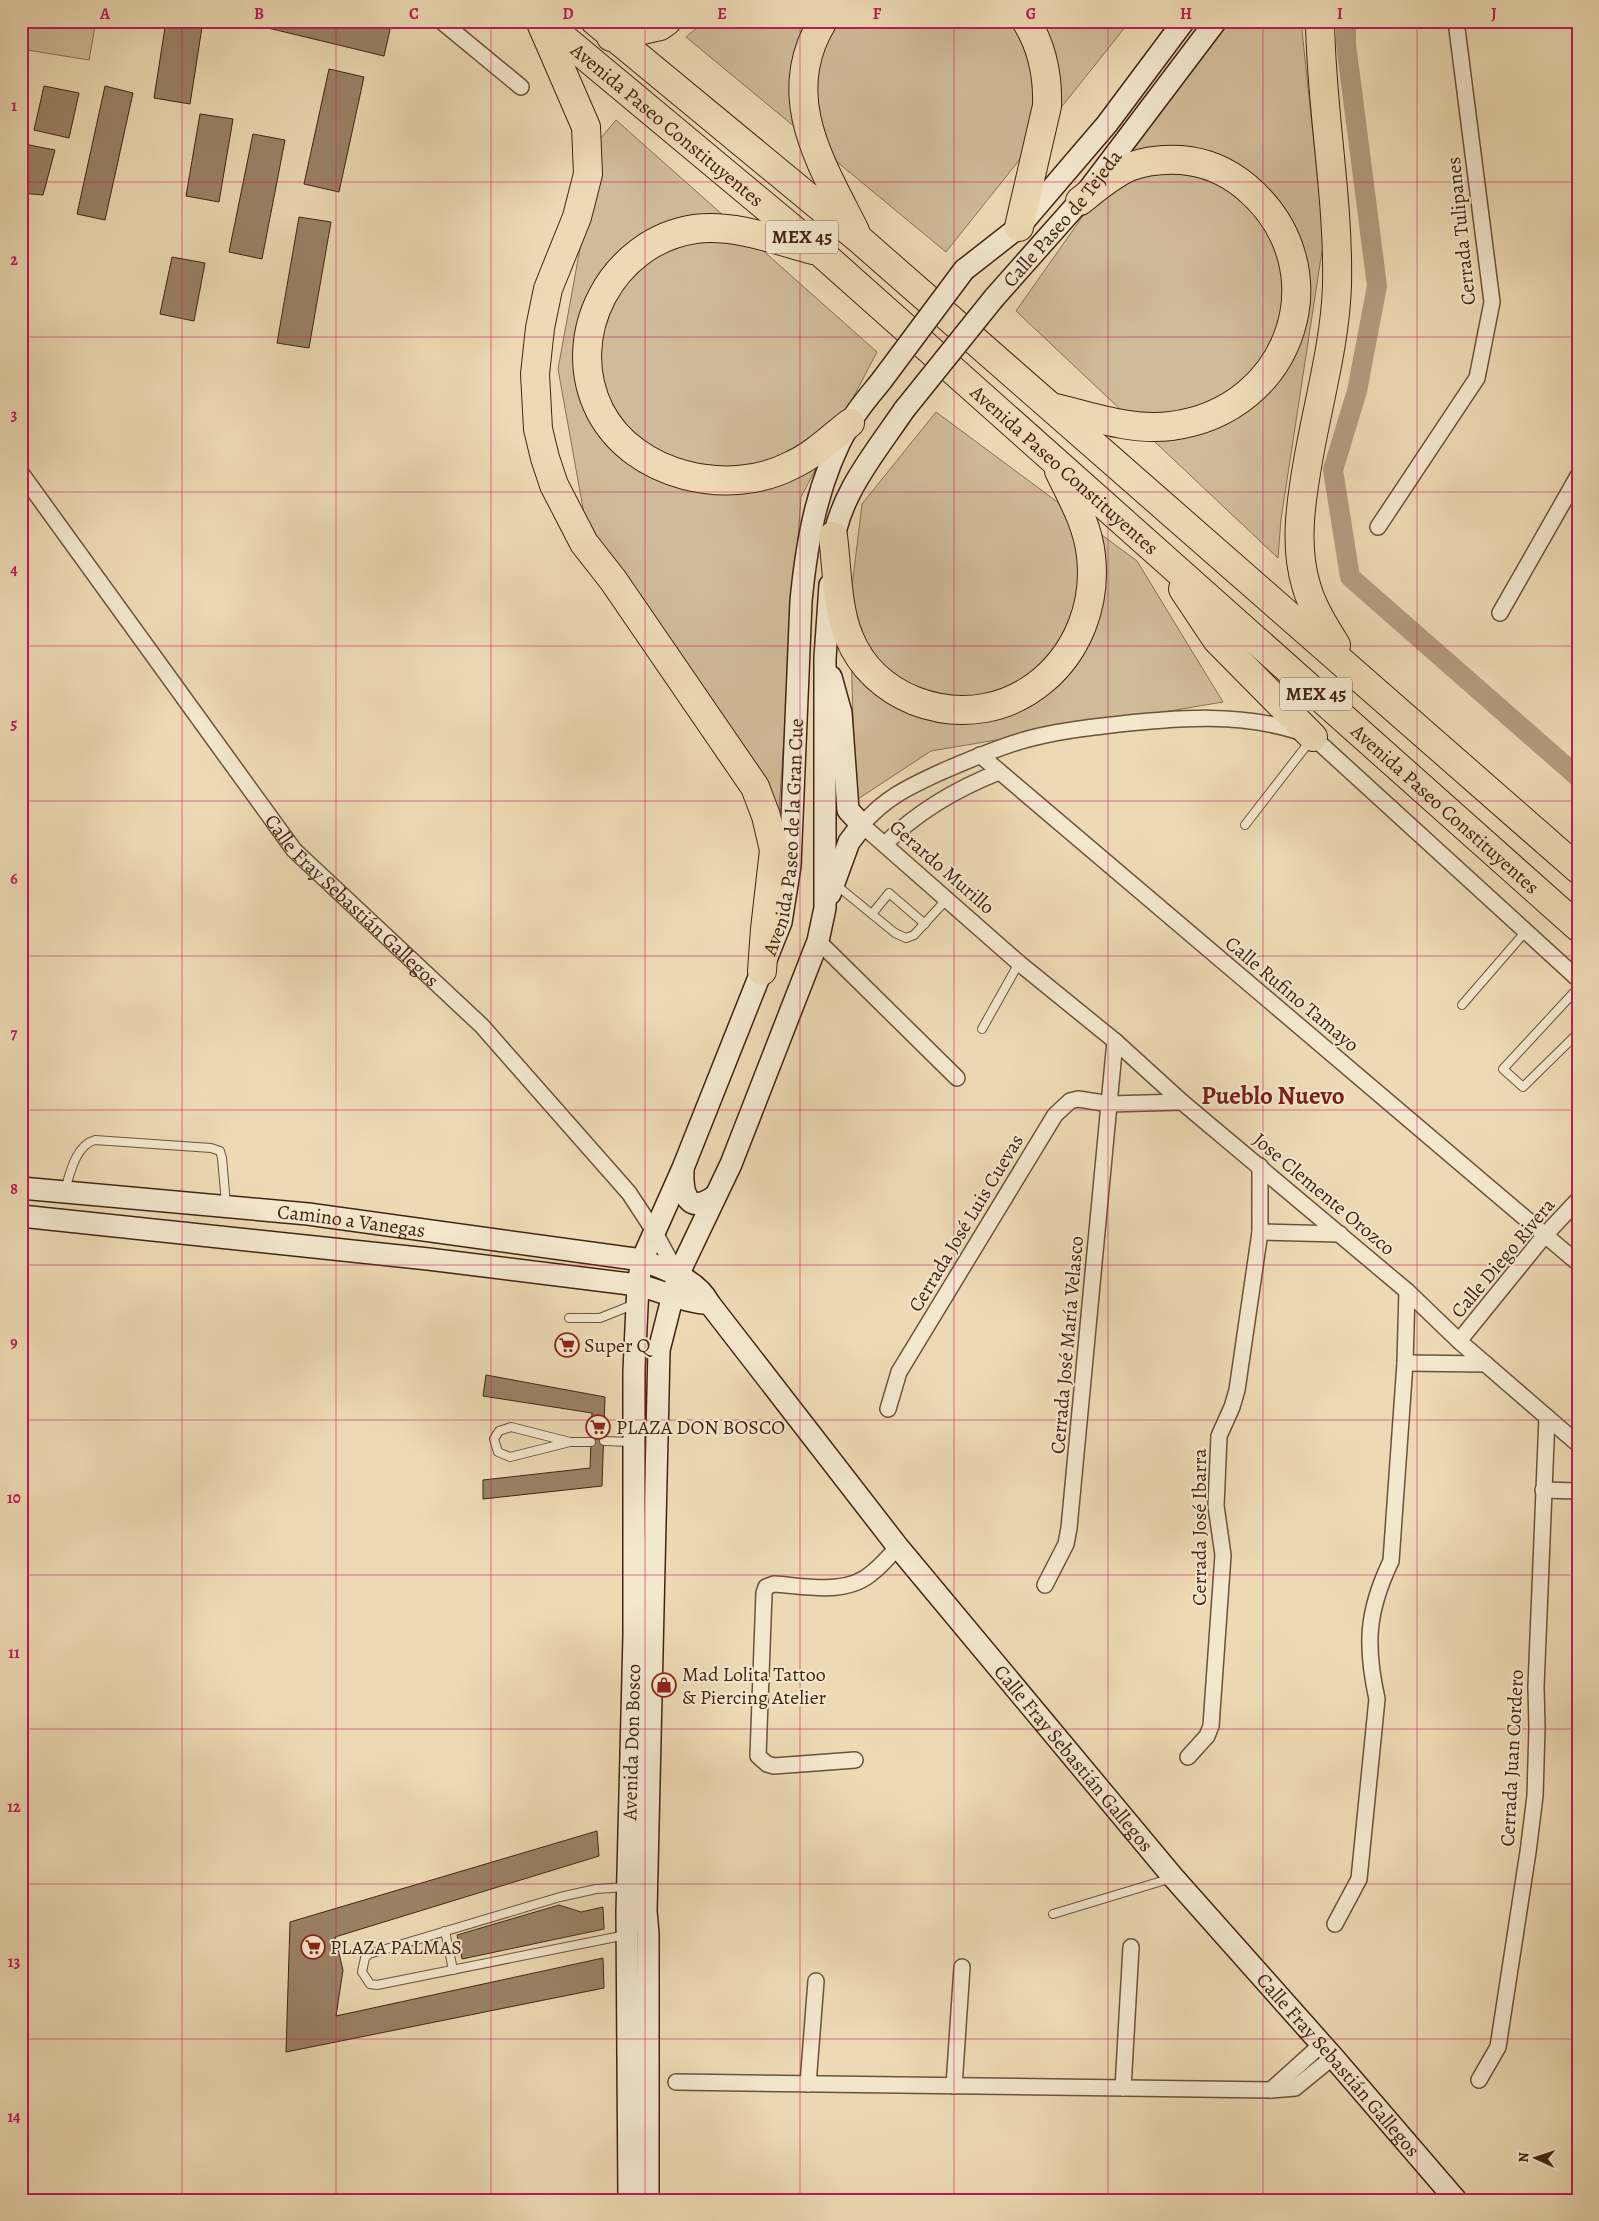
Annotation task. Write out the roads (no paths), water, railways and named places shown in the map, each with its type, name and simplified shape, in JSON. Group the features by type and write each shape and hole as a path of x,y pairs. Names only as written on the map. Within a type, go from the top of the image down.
{"highway":[{"name":"Avenida Paseo Constituyentes","path":"542,21 819,251 1578,927"},
{"path":"542,21 586,127 588,174 577,217 548,289 540,328 536,374 538,429 554,485 584,544 614,580 755,787 766,816 774,850 762,971"},
{"path":"603,29 660,26 668,21"},
{"path":"823,21 808,51 803,79 803,108 824,168 859,239"},
{"path":"1019,227 1045,123 1048,90 1043,57 1026,21"},
{"path":"1320,21 1336,234 1337,284 1332,332 1301,500 1300,530 1306,585 1318,616 1352,670"},
{"name":"Avenida Paseo Constituyentes","path":"603,29 859,239 1578,868"},
{"path":"1052,407 1136,426 1170,426 1203,419 1240,400 1270,373 1288,338 1294,310 1295,280 1292,261 1278,225 1254,194 1221,170 1203,163 1187,161 1166,160 1148,162 1130,167 1110,178 1080,201"},
{"path":"819,251 729,229 712,228 677,233 653,243 631,258 618,271 593,314 587,347 590,381 601,412 627,443 660,466 699,479 737,481 774,473 809,456 850,423"},
{"path":"833,536 843,619 849,637 874,676 906,697 942,709 981,710 1000,706 1018,698 1050,674 1074,642 1088,606 1092,571 1088,536 1082,519 1054,461"},
{"path":"1161,556 1218,640 1313,737"}],"main road":[{"name":"Calle Paseo de Tejeda","path":"882,380 964,270 1019,227 1107,124 1184,21"},
{"name":"Calle Paseo de Tejeda","path":"904,410 994,298 1080,201 1216,21"},
{"name":"Avenida Paseo de la Gran Cue","path":"638,1294 642,1260 683,1168 781,922 790,866 800,611 805,557 813,517 826,473 850,423 882,380"},
{"name":"Avenida Paseo de la Gran Cue","path":"675,1285 731,1164 818,941 825,908 825,658 833,536 851,489 904,410"},
{"path":"825,658 841,713 848,810 862,825 849,842 825,908"},
{"path":"683,1168 682,1189 688,1198 696,1204 703,1204 715,1196"},
{"name":"Camino a Vanegas","path":"21,1188 308,1214 642,1260 675,1285"},
{"name":"Camino a Vanegas","path":"21,1216 418,1258 638,1294 675,1285"},
{"name":"Calle Fray Sebastián Gallegos","path":"675,1285 703,1291 709,1303 898,1547 1174,1877 1328,2050 1456,2200"},
{"name":"Avenida Don Bosco","path":"645,1443 664,1327 675,1285"},
{"name":"Avenida Don Bosco","path":"629,2200 638,1935 645,1443 638,1294"},
{"name":"Avenida Don Bosco","path":"638,1935 648,2200"}],"street":[{"path":"441,21 521,87"},
{"name":"Cerrada Tulipanes","path":"1378,527 1477,378 1492,302 1456,21"},
{"name":"Calle Fray Sebastián Gallegos","path":"21,473 294,850 482,1026 629,1193 654,1231 675,1285"},
{"path":"1500,613 1578,476"},
{"path":"862,825 887,799 980,755 1022,740 1072,730 1143,721 1217,719 1253,722 1298,731 1313,737 1578,978"},
{"name":"Calle Rufino Tamayo","path":"980,755 1578,1263"},
{"path":"885,844 922,811 966,785 999,772"},
{"name":"Gerardo Murillo","path":"862,825 995,940"},
{"name":"Jose Clemente Orozco","path":"995,940 1115,1041 1182,1102 1407,1291 1458,1341 1578,1444"},
{"path":"818,941 957,1078"},
{"name":"Cerrada José María Velasco","path":"1045,1585 1066,1544 1069,1528 1115,1041"},
{"name":"Cerrada José Luis Cuevas","path":"888,1409 899,1372 1055,1115 1070,1101 1078,1099 1110,1104"},
{"path":"1110,1104 1182,1102"},
{"name":"Cerrada José Ibarra","path":"1188,1758 1207,1736 1211,1726 1223,1555 1216,1506 1219,1436 1232,1407 1237,1390 1260,1232 1260,1166"},
{"name":"Calle Diego Rivera","path":"1458,1341 1545,1235 1578,1200"},
{"path":"1260,1232 1340,1234"},
{"path":"1335,1924 1359,1879 1377,1699 1371,1672 1370,1620 1378,1588 1391,1561 1405,1363 1407,1291"},
{"path":"1405,1363 1486,1364"},
{"name":"Cerrada Juan Cordero","path":"1479,2080 1498,2047 1535,1796 1543,1490 1547,1417"},
{"path":"1543,1490 1578,1490"},
{"path":"855,1760 774,1766 766,1764 758,1756 764,1593 766,1587 774,1584 838,1588 849,1585 872,1574 898,1547"},
{"path":"1123,2088 1131,1947"},
{"path":"954,2086 962,1967"},
{"path":"808,2084 816,1981"},
{"path":"676,2082 1271,2090 1328,2050"}],"lane":[{"path":"1245,825 1313,737"},
{"path":"834,884 895,933 906,938 914,935 947,899"},
{"path":"872,914 889,892 925,924"},
{"path":"1462,1005 1526,931"},
{"path":"982,1029 1019,962"},
{"path":"1578,988 1503,1069 1524,1087 1578,1033"},
{"path":"65,1192 72,1166 90,1141 210,1148 220,1151 222,1158 226,1207"},
{"path":"569,1318 600,1318 638,1294"},
{"path":"570,1442 511,1426 499,1431 494,1439 498,1452 510,1457 570,1442 591,1442"},
{"path":"604,1442 645,1443"},
{"path":"1054,1914 1174,1877"},
{"path":"638,1887 578,1892 369,1954 365,1958 362,1972 370,1984 377,1985 638,1935"},
{"path":"445,1931 453,1970"}],"waterway":[{"path":"1346,21 1346,44 1377,286 1357,391 1333,470 1350,577 1578,777"}],"place":[{"name":"Super Q","path":"567,1345"},
{"name":"PLAZA DON BOSCO","path":"598,1427"},
{"name":"Mad Lolita Tattoo & Piercing Atelier","path":"664,1685"},
{"name":"PLAZA PALMAS","path":"313,1947"}],"district":[{"name":"Pueblo Nuevo","path":"1273,1096"}]}
